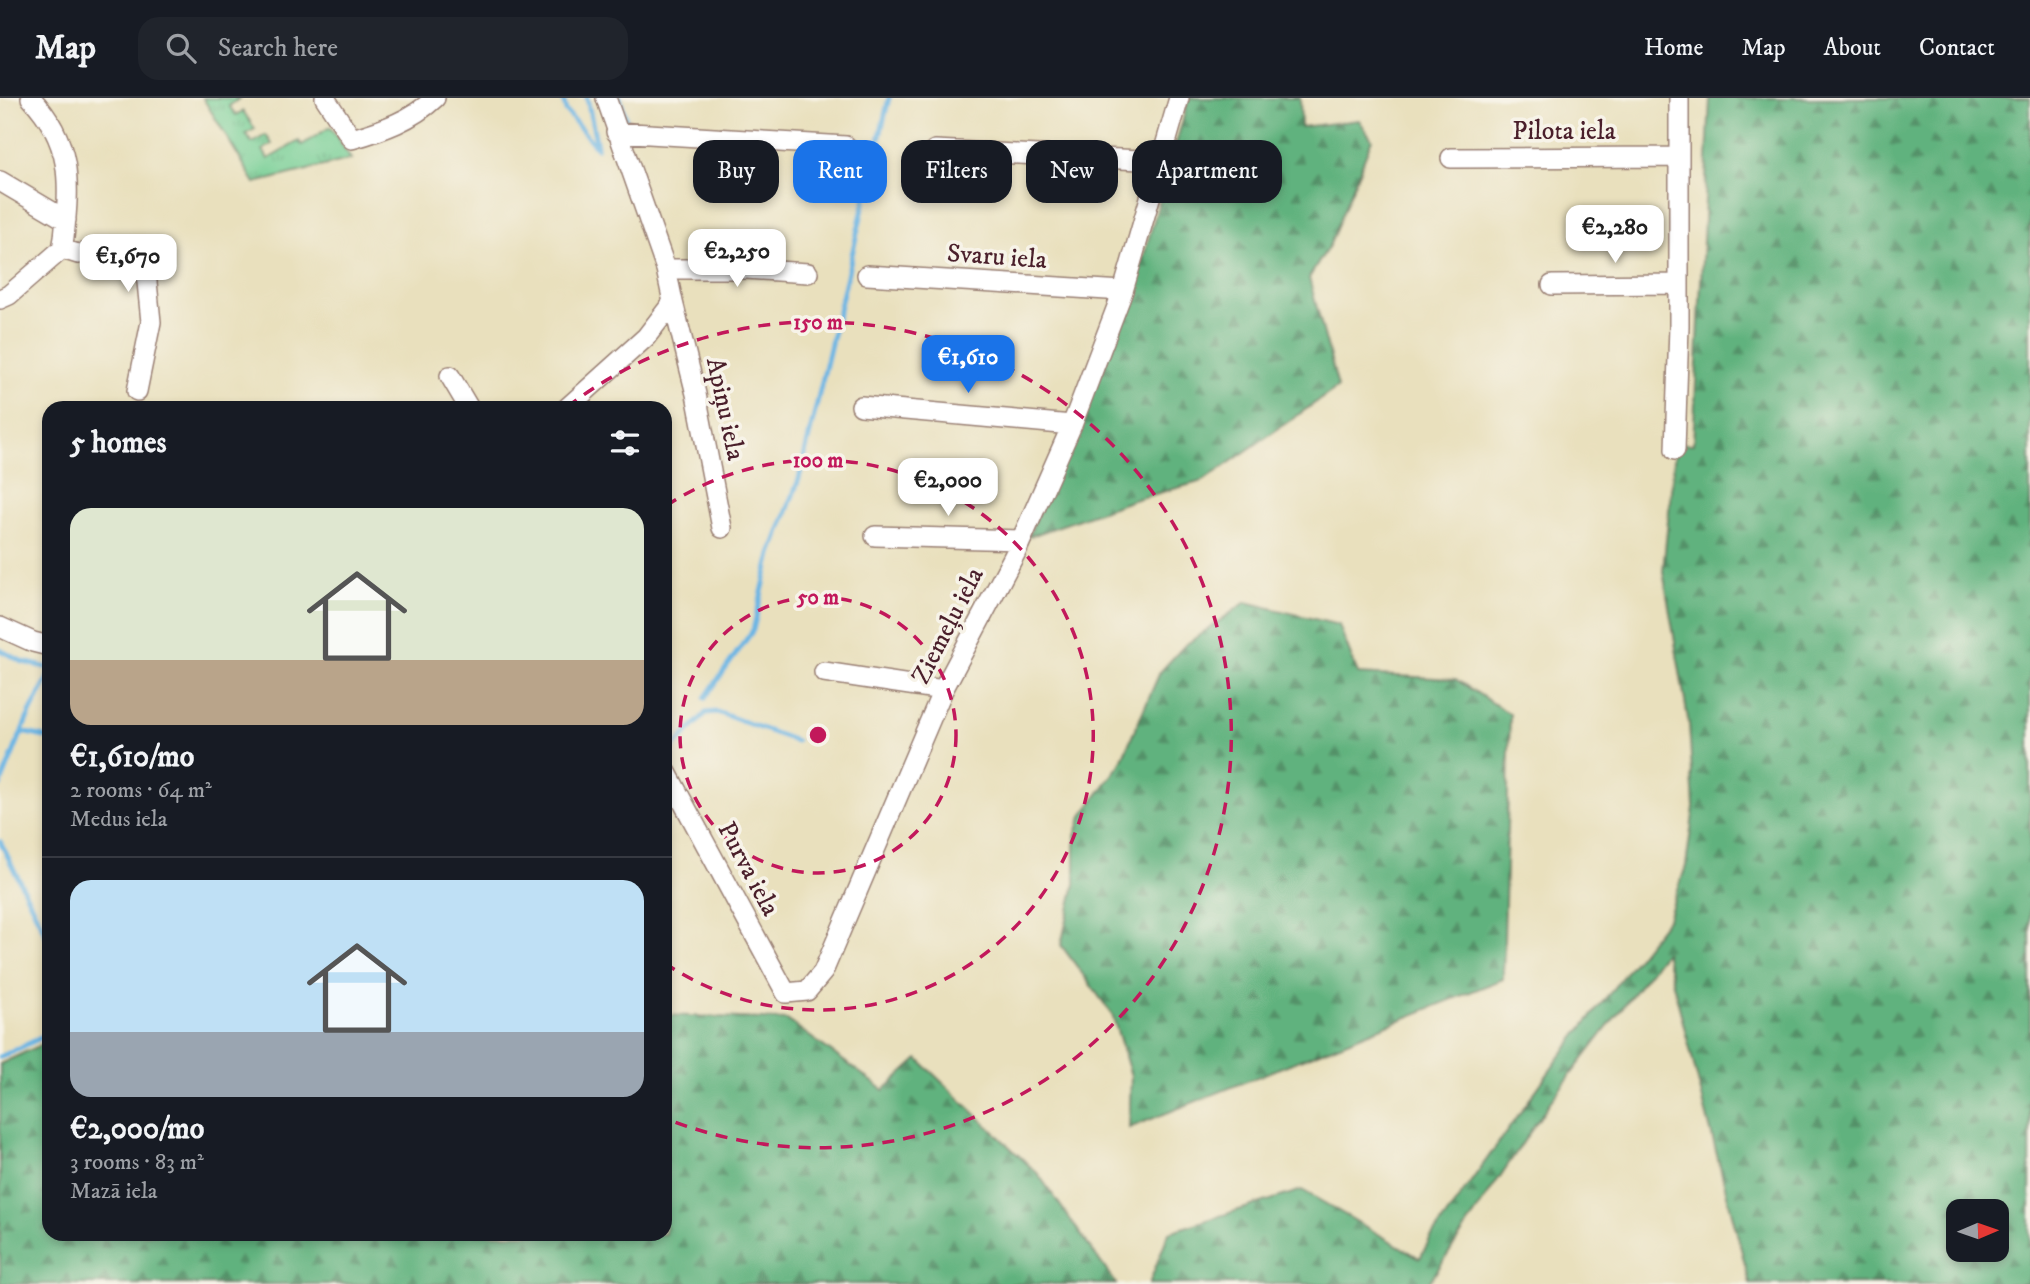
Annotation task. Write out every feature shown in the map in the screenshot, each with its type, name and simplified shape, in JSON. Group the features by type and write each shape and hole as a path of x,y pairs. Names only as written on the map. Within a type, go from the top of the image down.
{"street":[{"path":"0,299 9,295 62,249 66,220 66,165 60,136 31,98"},
{"path":"325,98 352,139 388,129 425,108 435,98"},
{"name":"Apiņu iela","path":"606,98 666,269 696,394 722,528"},
{"name":"Ziemeļu iela","path":"1167,140 1179,98"},
{"path":"1675,450 1679,284 1679,98"},
{"path":"616,131 793,143"},
{"path":"1012,154 1132,160"},
{"name":"Pilota iela","path":"1451,158 1677,157"},
{"path":"0,181 66,220"},
{"name":"Ziemeļu iela","path":"786,993 807,991 823,972 943,690 1021,540 1072,425 1123,291 1149,203"},
{"path":"62,249 88,254 139,247 146,272 151,322 137,391"},
{"path":"666,269 746,269 808,273"},
{"name":"Svaru iela","path":"867,275 1123,291"},
{"path":"1552,285 1679,284"},
{"path":"575,401 646,337 673,302"},
{"path":"450,376 465,401"},
{"path":"862,406 1072,425"},
{"path":"875,536 1021,540"},
{"path":"0,627 42,644"},
{"path":"824,672 943,690"},
{"name":"Purva iela","path":"672,782 786,993"}],"green space":[{"path":"203,98 240,98 229,106 236,115 243,111 255,129 246,134 252,143 266,135 272,144 263,150 268,159 299,141 302,145 330,127 351,159 255,183"},
{"path":"1189,98 1300,98 1301,127 1359,120 1372,139 1330,244 1309,278 1338,387 1203,481 1133,500 1028,537 1130,304 1159,203 1282,203 1282,140 1177,140"},
{"path":"1710,98 2030,98 2030,1284 1750,1284 1665,952 1550,1102 1428,1284 1149,1284 1169,1232 1302,1190 1420,1258 1430,1239 1559,1058 1668,918 1686,866 1694,807 1689,725 1663,571 1675,450 1671,443 1693,444"},
{"path":"1246,602 1339,625 1358,674 1455,679 1510,714 1503,979 1129,1128 1131,1076 1112,1014 1061,945 1075,884 1075,836 1082,816 1120,764 1160,672 1184,646"},
{"path":"672,1015 787,1020 884,1090 918,1059 1038,1174 1116,1284 0,1284 0,1064 42,1044 42,1241 672,1241"}],"waterway":[{"path":"563,98 566,111 597,148"},
{"path":"587,98 597,146"},
{"path":"620,98 627,123"},
{"path":"705,698 753,630 771,554 799,479 889,98"},
{"path":"0,650 23,662 42,666"},
{"path":"0,786 42,690"},
{"path":"672,749 706,713 717,712 796,741"},
{"path":"22,732 42,736"},
{"path":"0,841 42,927"},
{"path":"0,1057 42,1037"}]}
